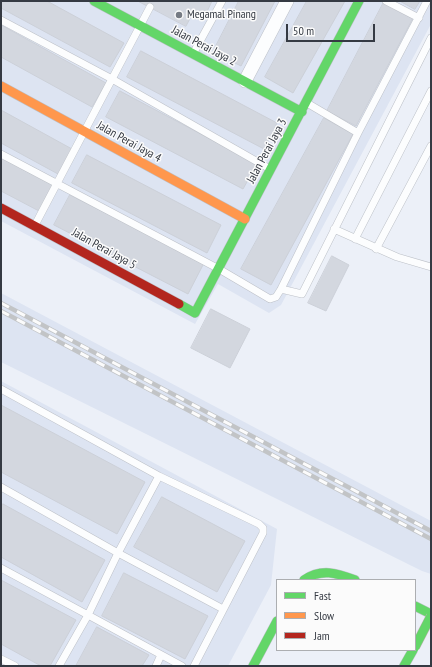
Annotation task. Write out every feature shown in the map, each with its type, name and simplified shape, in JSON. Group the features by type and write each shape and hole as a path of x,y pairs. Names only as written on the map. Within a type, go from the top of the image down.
{"main road":[{"name":"Jalan Perai Jaya 2","path":"94,1 245,81 304,108"},
{"name":"Jalan Perai Jaya 3","path":"195,313 359,1"},
{"name":"Jalan Perai Jaya 4","path":"1,86 245,219"},
{"name":"Jalan Perai Jaya 5","path":"1,208 35,225 195,313"},
{"path":"306,579 319,572 332,571 352,579"},
{"path":"416,607 431,615 416,645"},
{"path":"416,622 431,629"},
{"path":"253,666 276,623"},
{"path":"404,666 412,651"}],"street":[{"path":"245,81 287,1"}],"lane":[{"path":"193,54 222,1"},
{"path":"386,1 418,18"},
{"path":"1,154 219,268 270,299 276,297 358,133 427,1"},
{"path":"35,225 150,7"},
{"path":"1,20 112,79 271,169"},
{"path":"281,289 302,294 431,38"},
{"path":"355,239 431,91"},
{"path":"304,108 358,133"},
{"path":"376,249 431,146"},
{"path":"334,229 396,257 431,266"},
{"path":"1,389 159,476 259,524 262,528 263,533 194,666"},
{"path":"59,666 88,615 118,553 159,476"},
{"path":"1,488 223,609"},
{"path":"1,568 182,666"},
{"path":"156,666 161,654"},
{"path":"1,659 14,666"}],"shaded area":[{"path":"1,1 431,1 431,24 281,305 269,313 218,284 195,324 1,221"},
{"path":"1,293 431,521 431,574 422,571 1,362"},
{"path":"1,381 277,529 271,585 228,666 1,666"}],"building":[{"path":"1,1 47,1 124,43 110,67 1,8"},
{"name":"Megamal Pinang","path":"138,1 212,1 204,18 193,13 186,26"},
{"path":"239,1 275,1 241,66 213,52"},
{"path":"307,1 345,1 293,93 265,77"},
{"path":"400,1 420,1 415,9"},
{"path":"384,2 413,18 356,126 327,111"},
{"path":"1,25 106,83 92,107 1,57"},
{"path":"141,51 277,123 264,149 127,77"},
{"path":"120,91 257,164 243,189 106,117"},
{"path":"1,110 72,149 58,174 1,143"},
{"path":"324,118 353,134 271,285 241,269"},
{"path":"87,155 221,225 207,253 72,183"},
{"path":"1,158 52,185 39,211 1,191"},
{"path":"70,195 204,263 188,294 54,225"},
{"path":"332,256 349,265 326,311 308,303"},
{"path":"211,309 250,329 230,368 191,348"},
{"path":"1,405 145,482 117,534 1,472"},
{"path":"162,497 245,541 217,592 134,547"},
{"path":"3,504 105,560 82,602 1,557 1,507"},
{"path":"124,573 208,616 185,659 102,616"},
{"path":"1,580 76,620 50,666 41,666 1,644"},
{"path":"97,627 149,655 142,666 76,666"}],"railway":[{"path":"1,303 431,531"},
{"path":"1,311 431,539"}],"traffic: fast":[{"path":"94,1 302,112"},
{"path":"179,304 195,313 359,1"},
{"path":"306,579 310,576 323,573 342,575 352,579"},
{"path":"416,606 431,614"},
{"path":"416,645 431,616"},
{"path":"253,666 276,623"},
{"path":"404,666 412,651"}],"traffic: slow":[{"path":"1,86 245,219"}],"traffic: jam":[{"path":"1,208 179,304"}],"place":[{"name":"Megamal Pinang","path":"179,15"}]}
